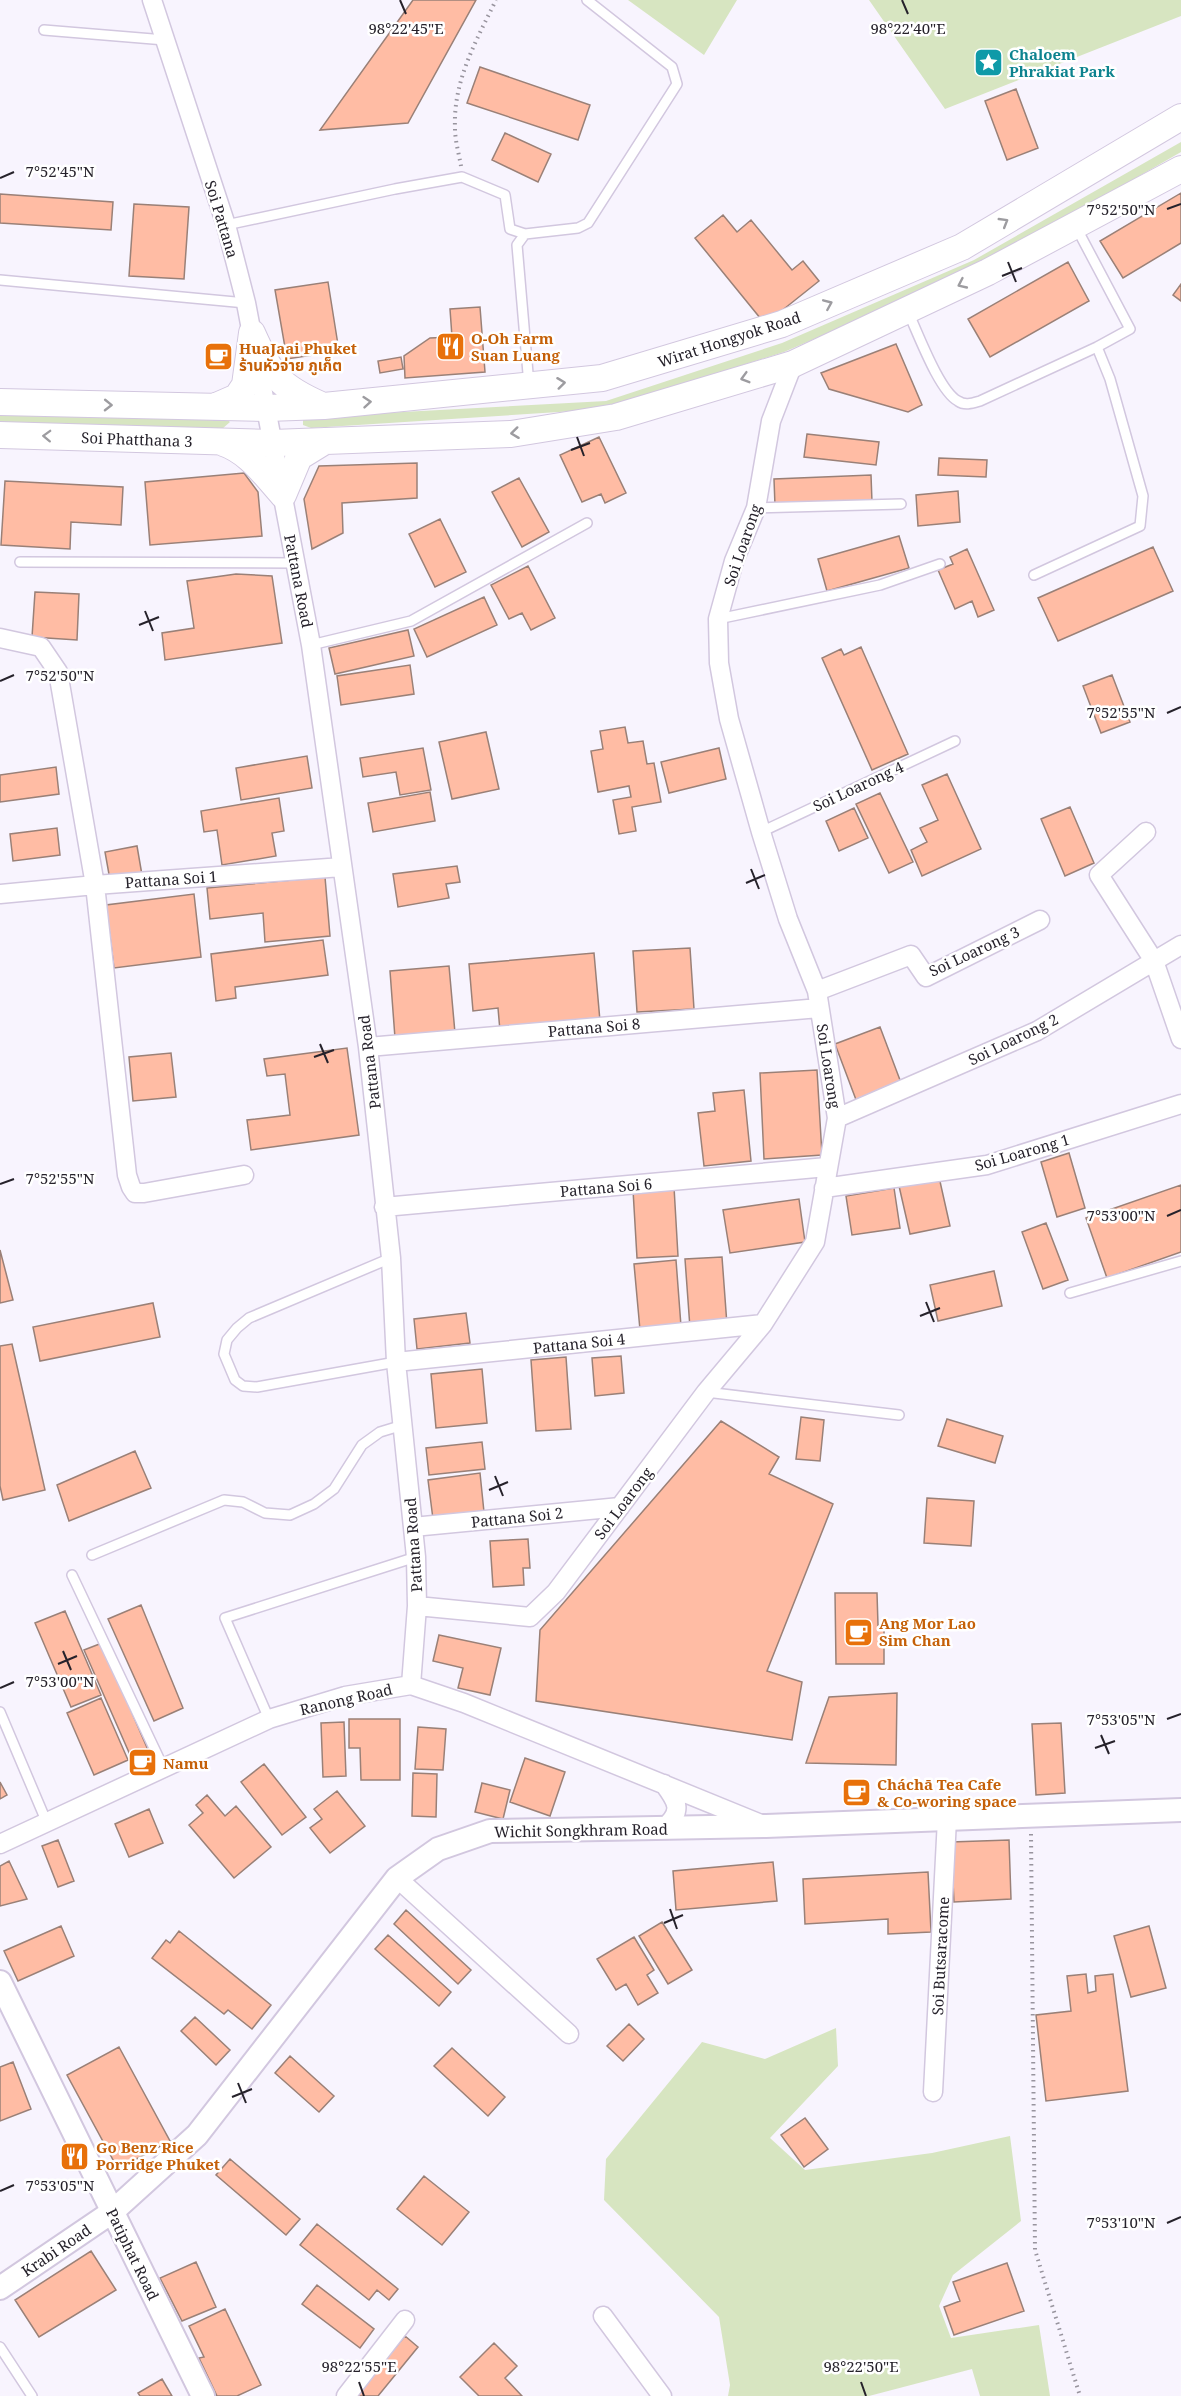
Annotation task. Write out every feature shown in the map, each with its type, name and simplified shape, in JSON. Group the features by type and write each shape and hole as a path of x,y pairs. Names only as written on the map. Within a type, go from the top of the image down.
{"main road":[{"name":"Wirat Hongyok Road","path":"267,408 324,406 602,378 782,324 962,247 1181,117"},
{"path":"273,443 511,434 616,417 793,364 988,272 1181,168"},
{"path":"252,333 267,366 279,381 297,394 324,406"},
{"path":"214,407 237,397 245,386 252,333"},
{"path":"0,402 267,408"},
{"name":"Soi Phatthana 3","path":"0,435 273,443"},
{"path":"216,441 237,447 283,495 299,457 326,441"}],"street":[{"name":"Soi Pattana","path":"152,0 226,225 246,303 273,443"},
{"name":"Soi Loarong","path":"417,1606 530,1617 556,1592 706,1392 762,1324 815,1242 837,1118 818,1000 788,918 761,832 729,719 719,663 718,619 734,561 756,508 771,421 793,364"},
{"name":"Pattana Road","path":"273,443 311,645 368,1047 391,1258 396,1362 416,1557 417,1606 411,1685"},
{"path":"0,638 41,646 58,672 95,885 127,1175 131,1187 135,1192 144,1193 244,1175"},
{"path":"1146,832 1099,875 1154,961 1181,1039"},
{"name":"Pattana Soi 1","path":"0,894 342,867"},
{"name":"Soi Loarong 3","path":"818,1000 911,955 926,977 1040,920"},
{"name":"Soi Loarong 2","path":"837,1118 1037,1031 1181,945"},
{"name":"Pattana Soi 8","path":"368,1047 818,1000"},
{"name":"Soi Loarong 1","path":"824,1188 987,1165 1181,1104"},
{"name":"Pattana Soi 6","path":"384,1207 827,1167"},
{"name":"Pattana Soi 4","path":"396,1362 762,1324"},
{"name":"Pattana Soi 2","path":"413,1527 620,1507"},
{"name":"Ranong Road","path":"0,1844 269,1719 345,1696 411,1685 464,1703 766,1826"},
{"path":"664,1784 676,1803 677,1812 673,1820 664,1828"},
{"name":"Wichit Songkhram Road","path":"112,2212 197,2135 398,1878 438,1849 490,1831 766,1826 1181,1810"},
{"name":"Soi Butsaracome","path":"933,2092 946,1819"},
{"path":"398,1878 569,2034"},
{"name":"Patiphat Road","path":"0,1982 202,2396"},
{"name":"Krabi Road","path":"0,2288 112,2212"},
{"path":"603,2316 662,2396"},
{"path":"346,2396 405,2320"}],"lane":[{"path":"226,225 462,177 505,195 510,229 525,234 578,228 588,222 677,84 672,67 587,0"},
{"path":"44,30 165,40"},
{"path":"907,310 946,391 959,402 969,404 1097,347 1130,329 1075,225"},
{"path":"525,234 517,245 529,387"},
{"path":"0,280 246,303"},
{"path":"1034,575 1140,526 1143,496 1110,379 1097,347"},
{"path":"756,508 901,504"},
{"path":"311,645 411,621 587,523"},
{"path":"20,562 294,563"},
{"path":"718,619 880,585 940,564"},
{"name":"Soi Loarong 4","path":"761,832 956,741"},
{"path":"391,1258 249,1318 227,1340 224,1354 235,1380 243,1386 257,1387 396,1362"},
{"path":"1070,1293 1181,1261"},
{"path":"706,1392 899,1415"},
{"path":"92,1555 224,1500 243,1502 265,1513 290,1515 314,1504 334,1489 362,1445 380,1432 403,1425"},
{"path":"269,1719 225,1618 416,1557"},
{"path":"72,1575 164,1769"},
{"path":"0,1712 47,1823"},
{"path":"0,2346 32,2396"}],"path":[{"path":"461,166 455,128 458,88 467,59 496,0"},
{"path":"1031,1816 1035,2250 1080,2396"}],"green space":[{"path":"628,0 737,0 704,55"},
{"name":"Chaloem Phrakiat Park","path":"869,0 1181,0 1181,16 945,109"},
{"path":"1181,142 1181,152 979,268 784,352 605,409 311,428 303,425 303,420 309,417 606,401 782,343 974,260"},
{"path":"0,413 223,416 230,422 222,429 0,426"},
{"path":"836,2028 838,2066 770,2138 805,2170 932,2153 1010,2136 1021,2221 953,2275 939,2306 951,2338 1039,2325 1050,2396 980,2396 972,2369 869,2396 728,2396 730,2385 719,2317 604,2200 606,2159 702,2042 765,2059"}],"building":[{"path":"413,0 476,0 408,123 320,130"},
{"path":"480,67 590,105 578,140 467,103"},
{"path":"1016,89 1038,148 1007,160 985,101"},
{"path":"505,133 551,154 538,182 492,160"},
{"path":"1181,193 1181,243 1123,278 1100,241"},
{"path":"0,194 113,202 111,230 0,223"},
{"path":"134,204 189,207 184,279 129,276"},
{"path":"723,215 737,232 751,220 792,270 803,261 819,281 765,324 695,238"},
{"path":"1068,262 1089,301 990,357 968,319"},
{"path":"328,282 339,351 287,359 275,290"},
{"path":"1181,284 1181,301 1173,295"},
{"name":"O-Oh Farm Suan Luang","path":"480,307 485,372 405,378 404,356 430,338 452,337 450,309"},
{"path":"896,344 922,405 908,412 829,389 821,373"},
{"path":"401,357 403,369 380,373 378,361"},
{"path":"807,434 879,442 876,465 804,457"},
{"path":"599,437 626,493 605,503 601,494 582,502 560,455"},
{"path":"939,458 987,460 986,477 938,475"},
{"path":"417,463 417,498 342,503 343,533 312,549 304,499 319,466"},
{"path":"244,473 258,492 262,536 150,545 145,482"},
{"path":"871,475 872,502 775,506 774,479"},
{"path":"519,478 549,532 522,547 492,492"},
{"path":"5,481 123,487 121,525 71,522 70,549 1,545"},
{"path":"958,491 960,522 918,526 916,495"},
{"path":"440,519 466,572 435,587 409,534"},
{"path":"899,536 909,568 827,591 818,559"},
{"path":"1153,547 1173,591 1058,641 1038,598"},
{"path":"967,549 994,610 978,617 972,601 955,609 938,570 953,564 950,557"},
{"path":"528,566 555,618 531,630 522,613 509,619 491,585"},
{"path":"236,574 272,576 282,643 165,660 162,633 194,628 187,581"},
{"path":"35,592 79,594 77,640 32,637"},
{"path":"484,597 497,625 427,657 414,629"},
{"path":"408,630 414,656 335,674 329,648"},
{"path":"861,647 908,754 872,770 822,658 841,649 844,655"},
{"path":"410,665 414,694 341,705 337,676"},
{"path":"1112,675 1130,722 1101,733 1083,686"},
{"path":"625,727 628,743 643,741 647,764 654,763 661,802 632,807 636,831 619,834 613,800 631,797 629,786 598,792 591,751 603,749 600,731"},
{"path":"486,732 499,789 452,799 439,742"},
{"path":"423,748 431,790 400,795 396,772 363,777 360,758"},
{"path":"719,748 726,779 669,793 661,762"},
{"path":"307,756 312,788 241,800 236,768"},
{"path":"56,767 59,794 0,802 0,775"},
{"path":"947,774 981,849 922,876 911,850 927,842 920,828 938,820 922,785"},
{"path":"430,792 435,821 373,832 368,803"},
{"path":"880,793 913,862 889,873 856,804"},
{"path":"279,798 284,831 272,833 276,856 222,865 217,830 204,832 201,811"},
{"path":"1070,807 1094,863 1065,876 1041,819"},
{"path":"854,808 868,838 839,851 826,821"},
{"path":"57,828 60,855 13,861 10,834"},
{"path":"137,846 142,875 110,880 105,852"},
{"path":"457,866 460,882 446,884 449,898 398,907 393,874"},
{"path":"325,877 330,936 265,942 263,913 210,919 207,888"},
{"path":"194,894 201,957 114,968 106,905"},
{"path":"323,940 328,975 235,987 236,998 216,1001 211,954"},
{"path":"690,948 694,1009 637,1012 633,951"},
{"path":"594,953 600,1021 500,1031 498,1008 473,1011 469,964"},
{"path":"449,966 455,1033 395,1038 390,971"},
{"path":"880,1027 903,1088 858,1105 835,1044"},
{"path":"347,1048 359,1135 251,1150 247,1120 290,1115 285,1074 267,1076 264,1059"},
{"path":"171,1053 176,1097 133,1101 129,1057"},
{"path":"817,1070 822,1155 764,1159 760,1073"},
{"path":"744,1090 751,1161 704,1166 698,1113 715,1111 713,1093"},
{"path":"1069,1153 1085,1208 1057,1217 1041,1162"},
{"path":"939,1177 950,1226 910,1234 899,1186"},
{"path":"1181,1185 1181,1252 1107,1278 1086,1218"},
{"path":"674,1187 678,1256 637,1258 633,1190"},
{"path":"894,1188 900,1228 852,1235 846,1196"},
{"path":"799,1199 805,1242 730,1253 723,1210"},
{"path":"1046,1223 1068,1280 1043,1289 1022,1232"},
{"path":"0,1250 13,1300 0,1303"},
{"path":"722,1257 727,1325 690,1328 685,1259"},
{"path":"676,1260 681,1326 640,1330 634,1264"},
{"path":"994,1271 1002,1306 938,1321 930,1285"},
{"path":"153,1303 160,1337 40,1361 33,1327"},
{"path":"466,1313 470,1343 417,1349 414,1319"},
{"path":"12,1344 45,1490 3,1500 0,1486 0,1346"},
{"path":"621,1356 624,1393 595,1396 592,1358"},
{"path":"566,1357 571,1429 536,1431 531,1360"},
{"path":"482,1369 487,1423 436,1428 431,1374"},
{"path":"801,1417 824,1420 820,1461 796,1459"},
{"path":"947,1419 1003,1436 995,1463 938,1446"},
{"path":"721,1421 779,1457 769,1474 833,1504 767,1671 802,1682 792,1740 536,1701 540,1630"},
{"path":"482,1442 485,1469 429,1475 426,1448"},
{"path":"135,1451 151,1488 69,1521 57,1485"},
{"path":"480,1473 484,1512 433,1519 428,1480"},
{"path":"927,1498 974,1501 971,1546 924,1543"},
{"path":"528,1539 530,1568 523,1568 524,1585 493,1587 490,1541"},
{"path":"835,1593 877,1593 878,1625 884,1624 884,1664 836,1664"},
{"path":"141,1605 183,1708 154,1721 108,1619"},
{"path":"65,1611 101,1695 71,1707 35,1623"},
{"path":"439,1635 501,1648 490,1695 458,1688 463,1668 433,1661"},
{"path":"102,1643 148,1750 131,1757 84,1650"},
{"path":"897,1693 896,1765 806,1763 829,1697"},
{"path":"101,1698 128,1760 94,1775 67,1713"},
{"path":"349,1719 400,1719 400,1780 361,1780 360,1748 349,1748"},
{"path":"344,1722 346,1776 323,1777 321,1723"},
{"path":"1061,1723 1065,1793 1036,1795 1032,1724"},
{"path":"418,1727 446,1729 443,1770 415,1769"},
{"path":"525,1758 565,1772 550,1816 510,1802"},
{"path":"264,1764 306,1817 282,1835 241,1782"},
{"path":"413,1773 437,1774 436,1817 412,1816"},
{"path":"0,1782 7,1795 0,1799"},
{"path":"482,1783 510,1790 503,1819 475,1812"},
{"path":"337,1791 365,1826 330,1853 310,1828 322,1819 314,1809"},
{"path":"207,1795 225,1816 236,1806 271,1847 234,1878 189,1825 203,1813 196,1805"},
{"path":"149,1809 163,1843 129,1857 115,1824"},
{"path":"58,1840 74,1881 58,1887 42,1846"},
{"path":"1009,1840 1011,1899 954,1902 951,1842"},
{"path":"9,1861 27,1899 0,1906 0,1866"},
{"path":"773,1862 777,1901 676,1910 673,1871"},
{"path":"928,1872 931,1932 888,1934 888,1919 805,1924 803,1879"},
{"path":"406,1910 471,1970 458,1984 394,1924"},
{"path":"662,1922 692,1970 668,1984 639,1936"},
{"path":"61,1926 74,1956 18,1981 4,1951"},
{"path":"1149,1926 1166,1988 1131,1997 1114,1936"},
{"path":"179,1931 271,2005 252,2029 228,2010 224,2014 152,1958 166,1940 170,1943"},
{"path":"388,1935 451,1992 439,2006 375,1949"},
{"path":"634,1937 654,1970 647,1975 658,1993 638,2005 626,1984 616,1990 597,1959"},
{"path":"1086,1974 1088,1993 1096,1991 1095,1976 1113,1974 1128,2091 1046,2101 1036,2015 1071,2011 1067,1976"},
{"path":"195,2017 230,2050 216,2065 181,2031"},
{"path":"629,2024 644,2039 623,2061 607,2046"},
{"path":"119,2047 170,2141 118,2169 67,2075"},
{"path":"452,2048 505,2097 488,2116 434,2066"},
{"path":"290,2056 334,2096 319,2112 275,2073"},
{"path":"13,2062 31,2109 0,2121 0,2067"},
{"path":"805,2118 828,2149 804,2167 781,2135"},
{"path":"230,2159 300,2219 286,2235 216,2175"},
{"path":"424,2176 469,2212 442,2245 397,2209"},
{"path":"317,2224 398,2289 389,2300 377,2290 369,2300 300,2245"},
{"path":"91,2251 116,2290 39,2337 15,2300"},
{"path":"196,2262 216,2307 182,2321 160,2278"},
{"path":"1007,2263 1024,2311 954,2335 944,2307 960,2301 953,2282"},
{"path":"317,2285 374,2329 360,2348 302,2304"},
{"path":"225,2309 261,2385 237,2396 217,2396 199,2358 204,2357 189,2326"},
{"path":"405,2336 418,2347 378,2396 355,2396"},
{"path":"494,2343 517,2366 505,2378 522,2396 479,2396 460,2377"},
{"path":"162,2379 172,2396 140,2396 138,2393"}],"place":[{"name":"Chaloem Phrakiat Park","path":"988,63"},
{"name":"O-Oh Farm Suan Luang","path":"450,347"},
{"name":"HuaJaai Phuket ร้านหัวจ่าย ภูเก็ต","path":"218,357"},
{"name":"Ang Mor Lao Sim Chan","path":"858,1632"},
{"name":"Namu","path":"142,1763"},
{"name":"Cháchā Tea Cafe & Co-woring space","path":"856,1793"},
{"name":"Go Benz Rice Porridge Phuket","path":"75,2156"}]}
